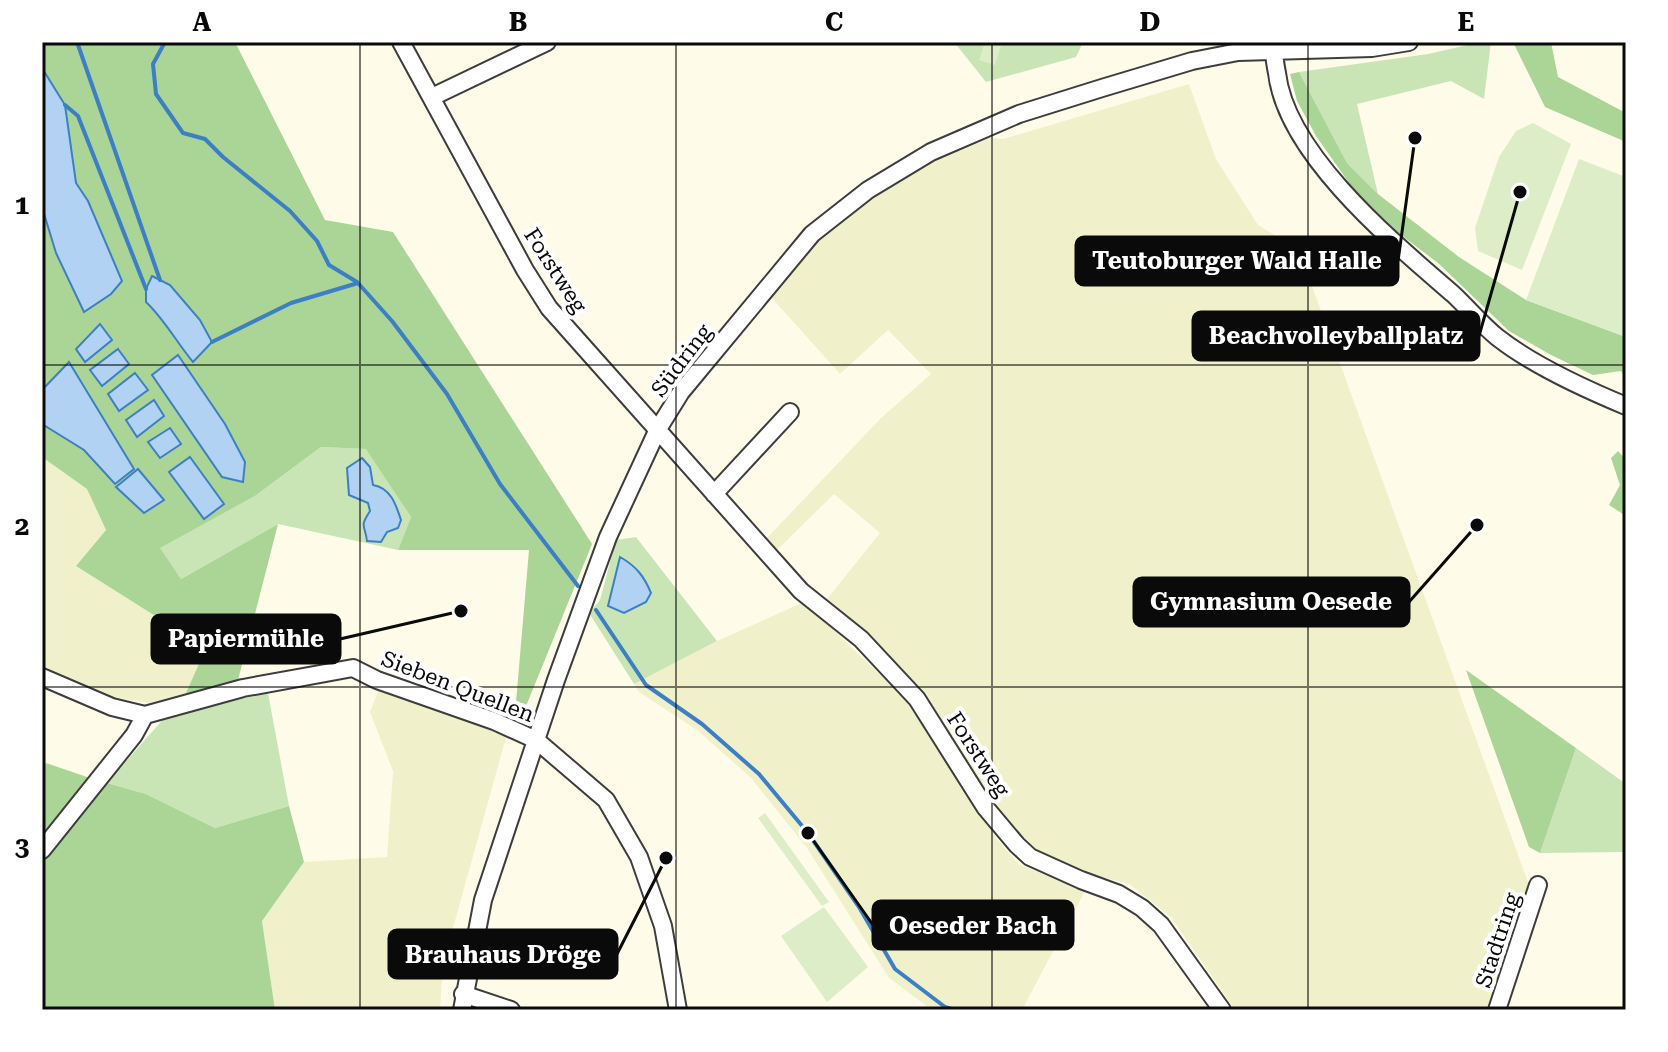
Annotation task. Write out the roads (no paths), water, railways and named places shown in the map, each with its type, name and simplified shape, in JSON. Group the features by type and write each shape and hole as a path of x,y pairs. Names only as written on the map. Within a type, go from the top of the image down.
{"street":[{"name":"Forstweg","path":"401,42 525,270 549,308 801,591 861,639 917,699 985,807 1017,845 1030,857 1119,894 1142,908 1161,925 1222,1010"},
{"path":"432,97 547,42"},
{"name":"Südring","path":"462,1002 483,900 608,537 658,429 681,392 812,234 868,190 931,152 1019,114 1192,61 1238,52 1275,46 1372,48 1409,42"},
{"path":"1275,46 1278,84 1291,116 1335,183 1497,337 1556,373 1626,406"},
{"path":"714,494 790,412"},
{"name":"Sieben Quellen","path":"145,715 243,688 353,668 536,740 606,800 639,857 663,926 678,1010"},
{"path":"42,677 112,707 145,715 134,735 42,850"},
{"name":"Stadtring","path":"1497,1010 1538,885"},
{"path":"462,1002 511,1010"}],"water":[{"path":"42,68 65,105 76,183 88,201 122,281 111,294 84,312 56,253 42,207"},
{"path":"152,276 170,285 200,320 212,342 193,362 146,302 146,289"},
{"path":"100,324 112,340 85,362 76,349"},
{"path":"118,349 129,364 102,386 90,370"},
{"path":"178,355 225,424 245,462 243,482 222,477 152,375"},
{"path":"69,362 134,469 115,484 84,450 42,424 42,390"},
{"path":"135,373 148,390 119,411 108,394"},
{"path":"154,400 164,416 137,437 126,420"},
{"path":"170,428 181,444 160,458 148,442"},
{"path":"190,457 224,504 204,519 169,472"},
{"path":"362,458 370,467 373,485 388,493 401,520 398,528 387,532 381,542 367,541 364,523 370,511 368,503 349,495 347,468"},
{"path":"138,469 164,500 144,513 116,487"},
{"path":"620,557 639,572 651,593 646,602 624,613 608,606"}],"waterway":[{"path":"77,42 160,280"},
{"path":"165,42 153,64 156,94 183,133 205,139 290,211 317,241 329,265 357,282"},
{"path":"65,105 78,116 146,289"},
{"path":"212,342 291,303 358,283 392,321 447,394 500,484 578,586"},
{"path":"596,610 646,685 702,724 759,774 808,833 859,907 895,969 945,1007 955,1010"}],"place":[{"name":"Teutoburger Wald Halle","path":"1415,138"},
{"name":"Beachvolleyballplatz","path":"1520,192"},
{"name":"Gymnasium Oesede","path":"1477,525"},
{"name":"Papiermühle","path":"461,611"},
{"name":"Oeseder Bach","path":"808,833"},
{"name":"Brauhaus Dröge","path":"666,858"}]}
